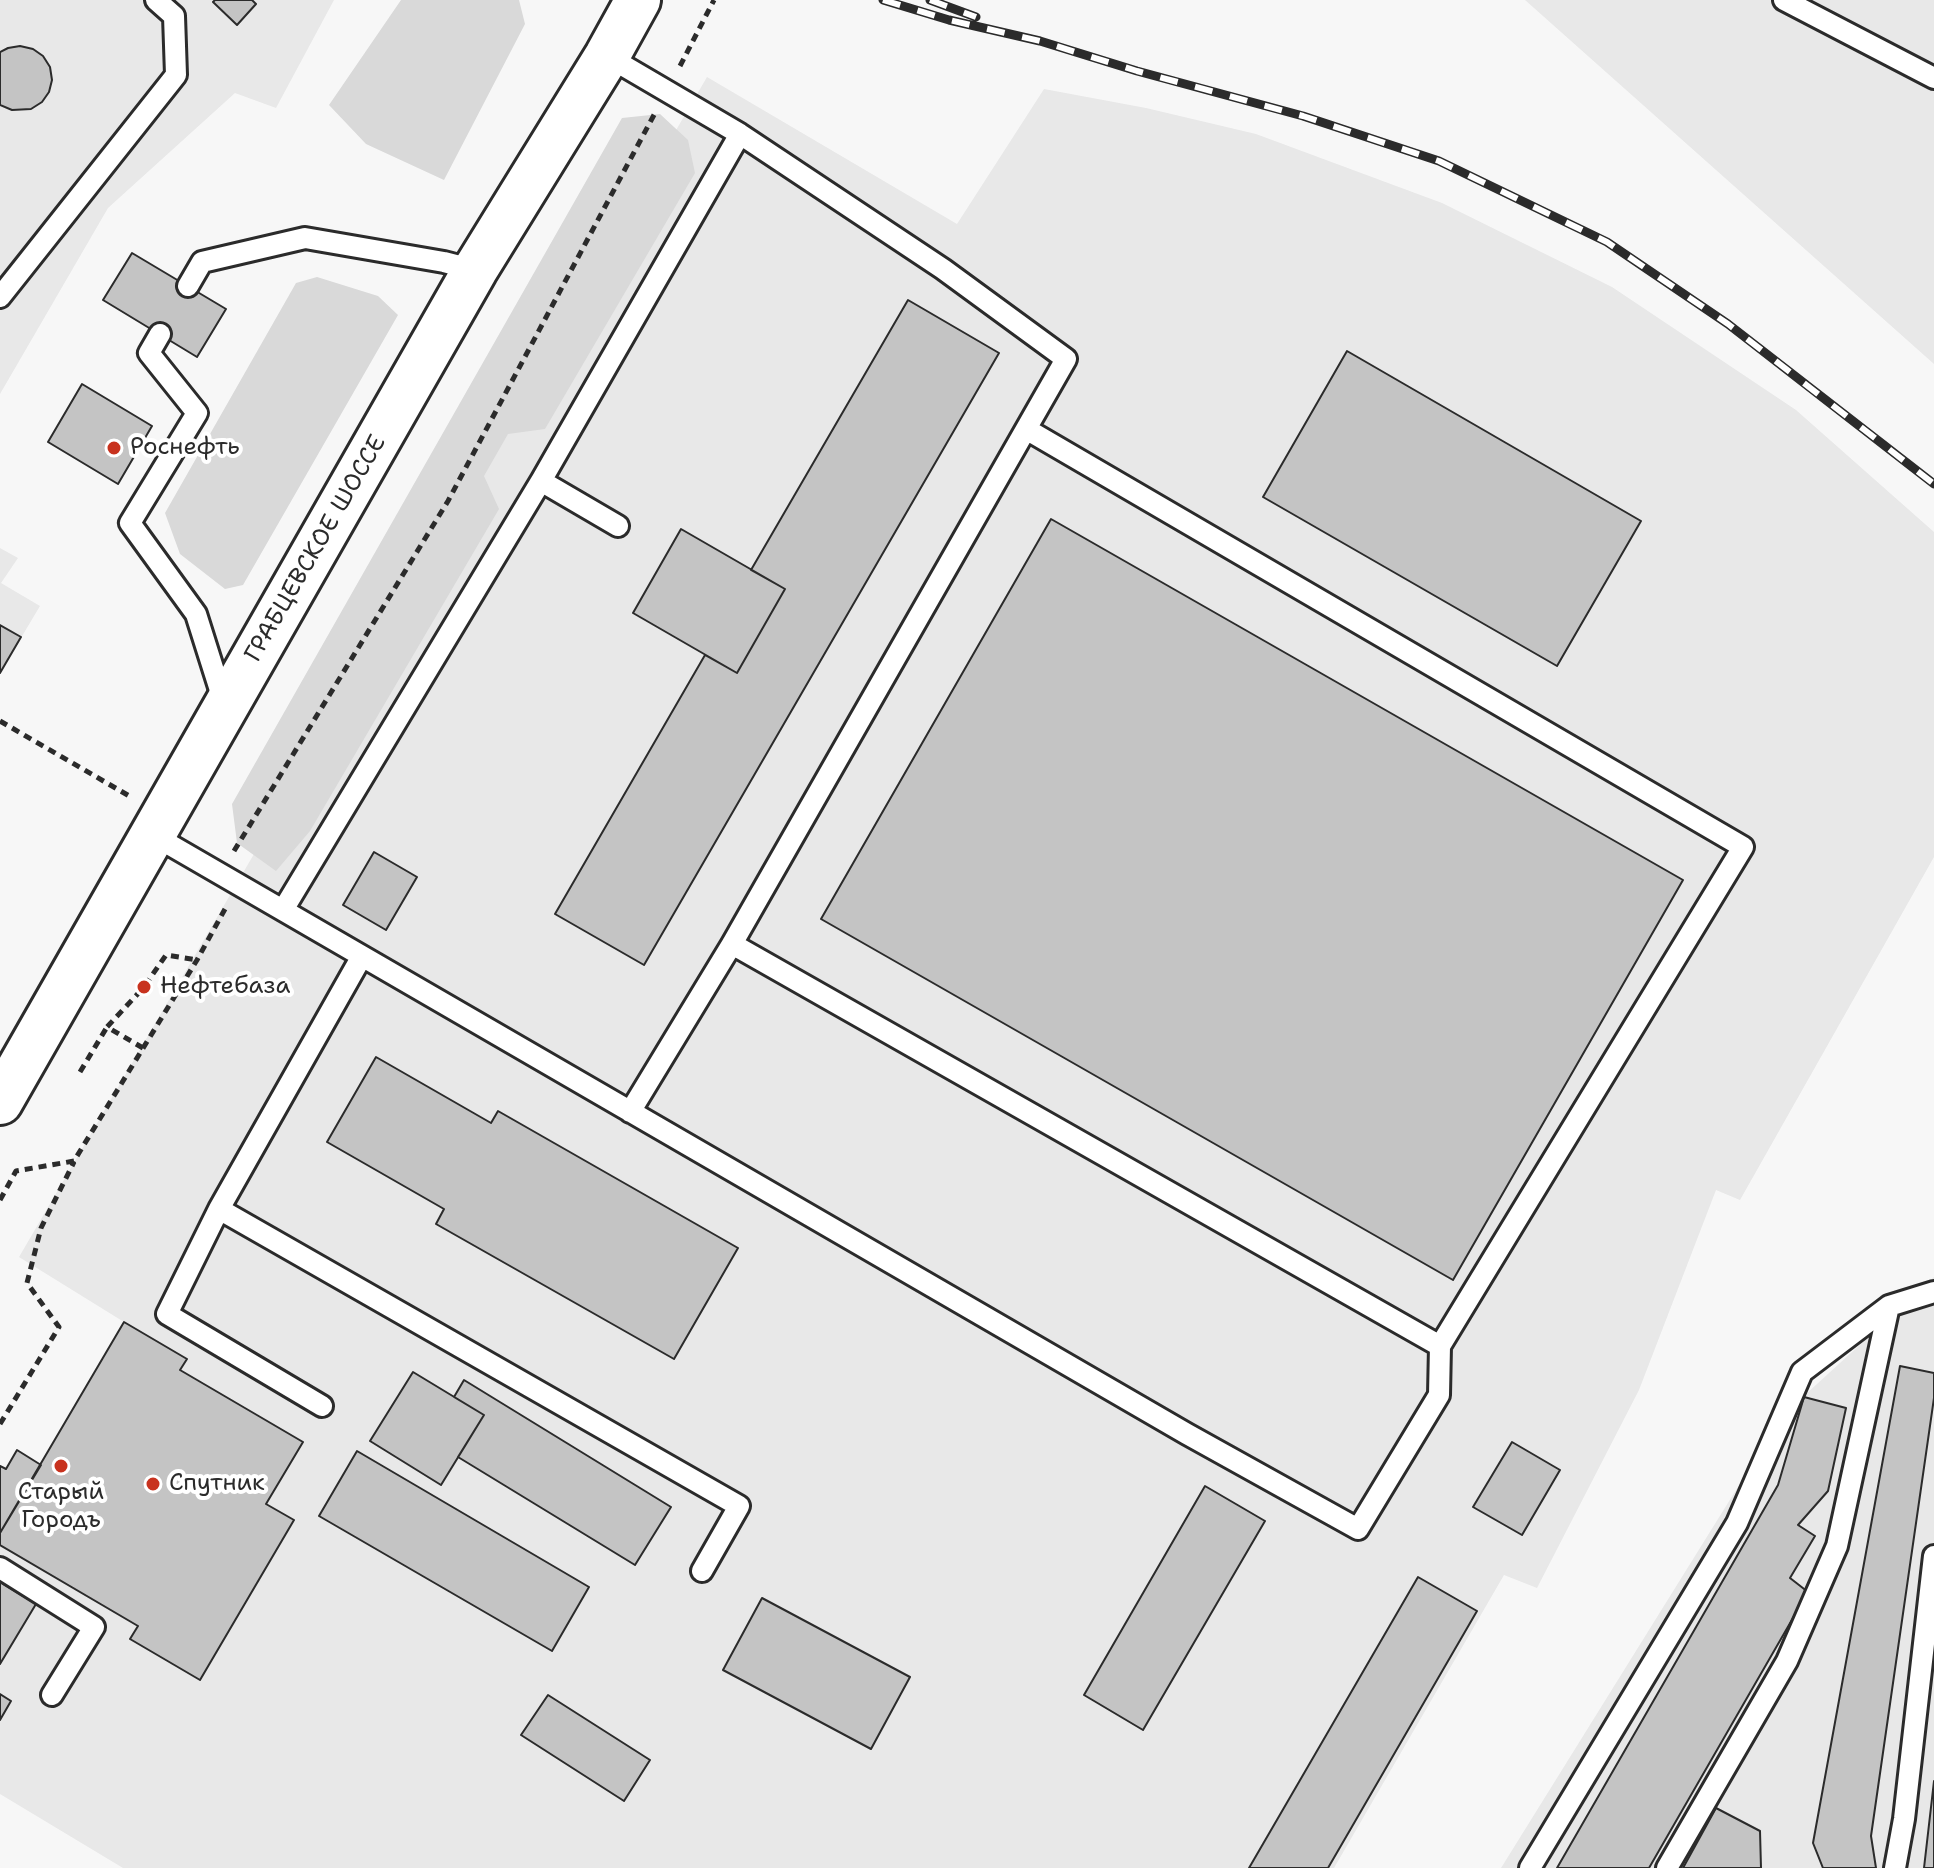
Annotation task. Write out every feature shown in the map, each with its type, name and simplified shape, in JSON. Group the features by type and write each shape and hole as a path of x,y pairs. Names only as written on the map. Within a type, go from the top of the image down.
{"main road":[{"name":"ГРАБЦЕВСКОЕ ШОССЕ","path":"0,1102 144,817 225,708 475,270 607,56 638,0"}],"lane":[{"path":"0,297 176,75 174,16 156,0"},
{"path":"1784,0 1934,78"},
{"path":"607,56 740,134 943,269 1066,359 732,944 630,1112"},
{"path":"283,910 541,481 740,134"},
{"path":"188,286 202,262 305,238 475,270"},
{"path":"160,334 149,353 197,413 130,523 196,614 225,708"},
{"path":"144,817 239,885 1187,1434 1358,1529 1439,1395 1440,1346 1743,847 1026,429"},
{"path":"541,481 618,526"},
{"path":"732,944 1440,1346"},
{"path":"322,1406 167,1314 219,1209 362,956"},
{"path":"219,1209 739,1506 702,1571"},
{"path":"1530,1868 1737,1523 1802,1372 1889,1306 1934,1292"},
{"path":"1667,1868 1787,1661 1837,1546 1889,1306"},
{"path":"1895,1868 1904,1819 1934,1556"},
{"path":"0,1568 94,1627 52,1695"}],"path":[{"path":"0,1424 59,1327 27,1283 41,1228 74,1161 197,960 239,885 232,854 448,501 714,0"},
{"path":"0,721 144,817"},
{"path":"80,1072 107,1027 144,987 166,955 197,960"},
{"path":"107,1027 143,1048"},
{"path":"0,1200 16,1171 74,1161"}],"shaded area":[{"path":"0,0 334,0 276,108 235,93 108,208 0,394"},
{"path":"401,0 519,0 525,24 444,180 366,144 329,105"},
{"path":"1525,0 1934,0 1934,364"},
{"path":"707,77 957,224 1044,89 1146,108 1256,134 1442,203 1612,287 1796,410 1934,532 1934,857 1740,1200 1716,1190 1639,1390 1537,1588 1504,1575 1334,1868 123,1868 0,1794 0,1533 124,1322 19,1257"},
{"path":"660,114 688,140 695,173 545,429 508,434 484,476 499,509 310,831 276,871 237,843 232,804 622,118"},
{"path":"317,277 378,296 398,315 243,585 225,589 180,554 165,513 296,283"},
{"path":"0,548 18,558 1,583 40,606 0,673"},
{"path":"1934,1277 1934,1868 1501,1868 1782,1416"}],"building":[{"path":"252,0 256,4 237,25 213,2"},
{"path":"20,46 33,49 43,56 50,67 52,80 42,102 31,109 12,110 0,105 0,52"},
{"path":"132,253 226,309 197,357 103,300"},
{"path":"908,300 999,353 644,965 555,914 705,655 737,673 785,589 751,570"},
{"path":"1347,351 1641,521 1557,666 1263,497"},
{"path":"82,384 152,426 118,484 48,442"},
{"path":"1051,519 1683,880 1453,1280 821,919"},
{"path":"681,529 785,589 737,673 633,613"},
{"path":"0,625 21,637 0,673"},
{"path":"374,852 417,877 386,930 343,905"},
{"path":"376,1057 491,1123 498,1111 738,1248 674,1359 436,1224 444,1209 327,1142"},
{"name":"Спутник","path":"124,1322 187,1359 180,1370 303,1442 266,1504 294,1520 200,1680 130,1639 138,1626 0,1545 0,1533"},
{"path":"1900,1366 1934,1373 1934,1398 1871,1836 1876,1868 1823,1868 1813,1843"},
{"path":"413,1372 484,1415 441,1485 370,1441"},
{"path":"464,1380 671,1507 635,1565 458,1457 484,1415 454,1397"},
{"path":"1804,1397 1846,1408 1828,1491 1798,1525 1815,1536 1790,1578 1808,1592 1649,1868 1557,1868 1778,1485"},
{"path":"1512,1442 1560,1470 1522,1535 1473,1507"},
{"path":"17,1450 41,1465 0,1533 0,1466 6,1469"},
{"path":"357,1451 589,1587 552,1651 319,1516"},
{"path":"1205,1486 1265,1521 1143,1730 1084,1695"},
{"path":"1418,1577 1477,1611 1328,1868 1249,1868"},
{"path":"0,1582 36,1604 0,1664"},
{"path":"762,1598 910,1677 871,1749 723,1670"},
{"path":"0,1694 11,1701 0,1720"},
{"path":"548,1695 650,1760 624,1801 521,1735"},
{"path":"1934,1781 1934,1868 1924,1868"},
{"path":"1716,1808 1760,1831 1761,1868 1683,1868"}],"railway":[{"path":"883,0 1303,116 1439,161 1607,242 1728,324 1934,484"},
{"path":"930,0 976,17"}],"place":[{"name":"Роснефть","path":"114,448"},
{"name":"Нефтебаза","path":"144,987"},
{"name":"Старый Городъ","path":"61,1466"},
{"name":"Спутник","path":"153,1484"}]}
